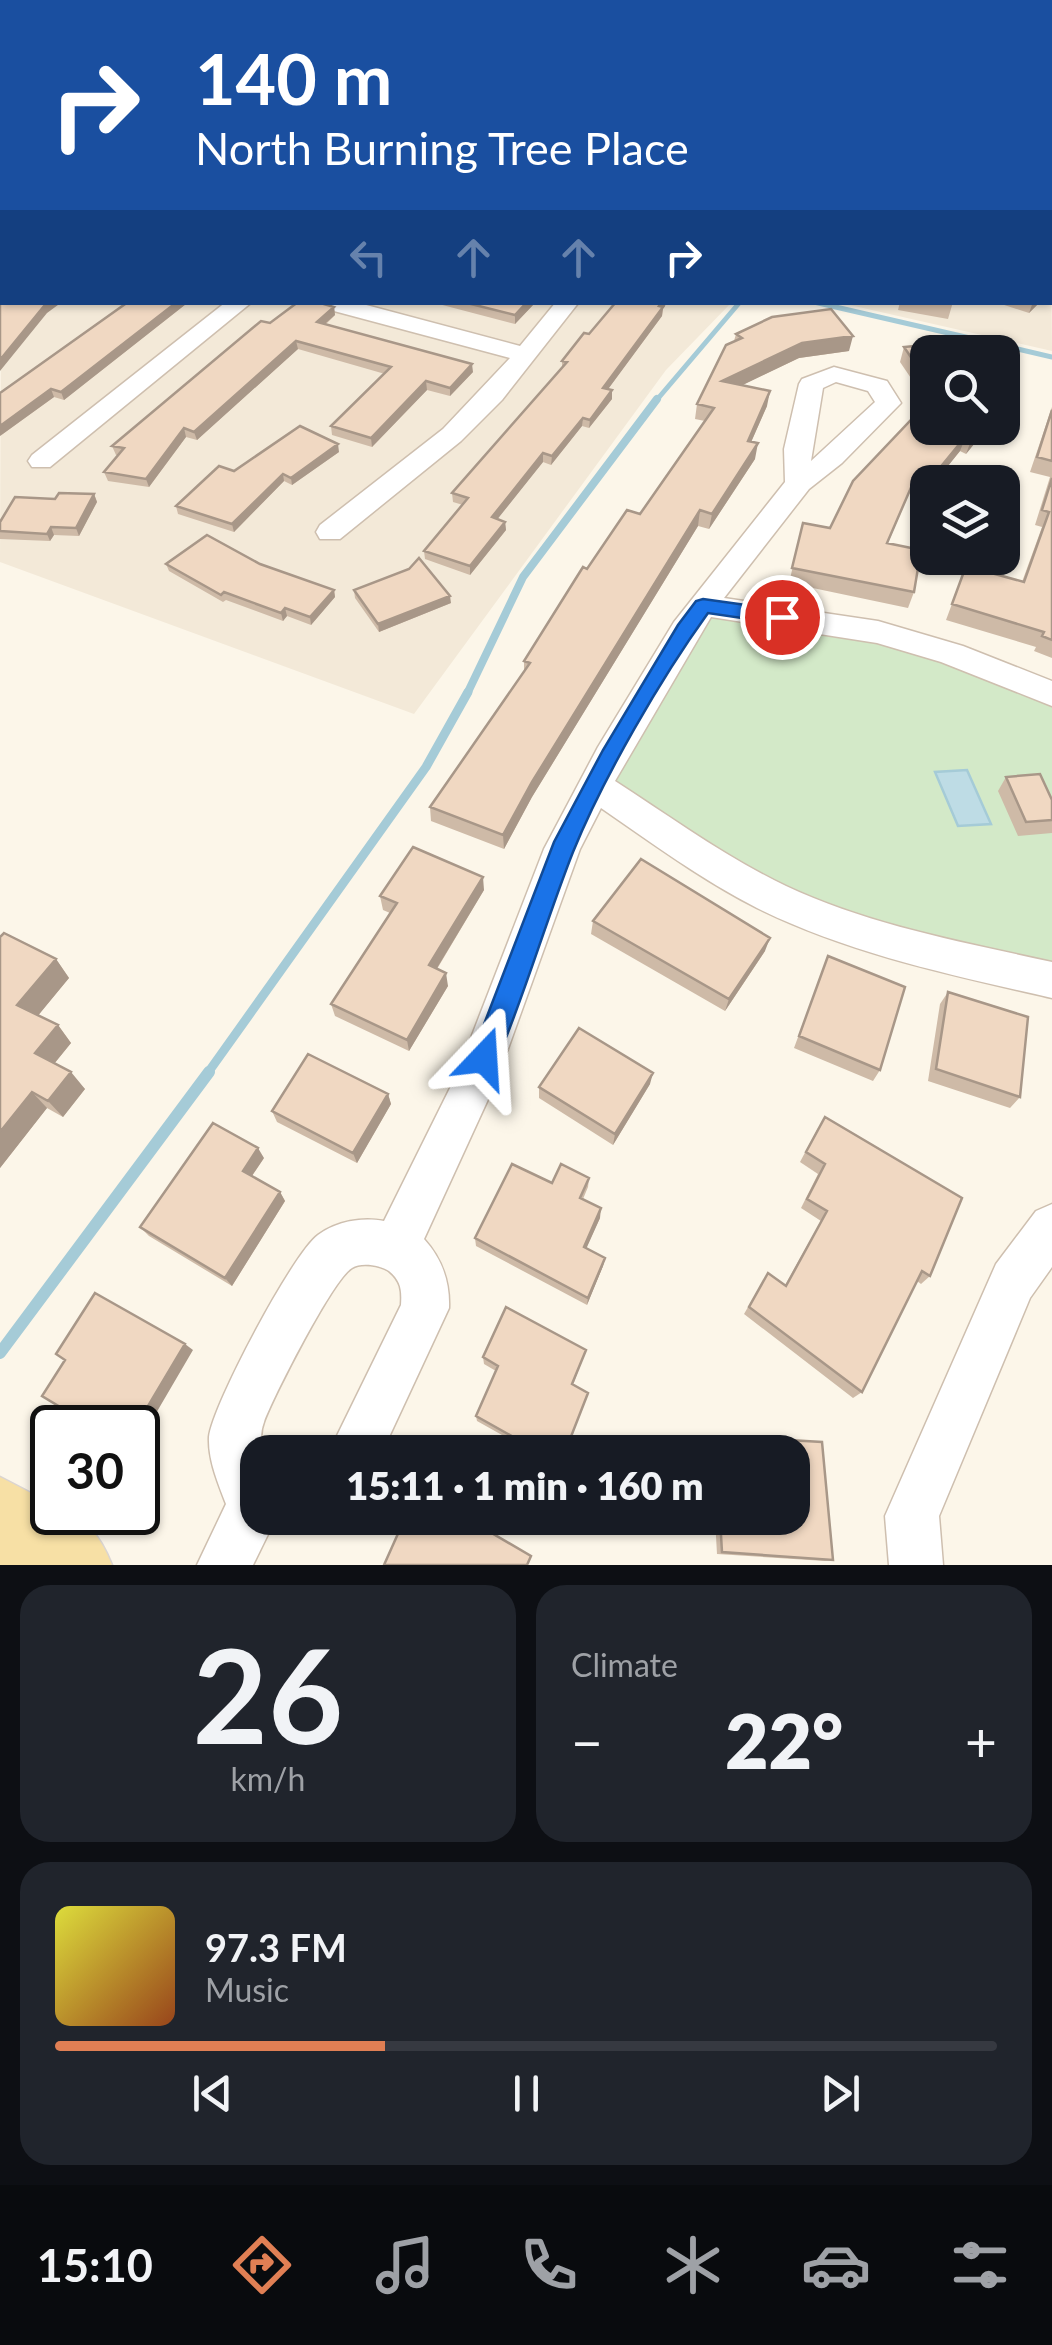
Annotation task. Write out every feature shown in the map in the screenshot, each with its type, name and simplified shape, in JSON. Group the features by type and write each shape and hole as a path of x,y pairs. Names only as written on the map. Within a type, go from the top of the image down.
{"main road":[{"path":"0,1520 69,1565"}],"street":[{"path":"41,461 238,305"},
{"path":"338,305 526,356"},
{"path":"330,532 452,436 526,356 566,305"},
{"path":"394,1249 474,1082 556,864 629,724 703,606 800,483"},
{"path":"703,606 878,632 952,654 1052,694"},
{"path":"596,787 735,877 809,913 920,950 1052,980"},
{"path":"916,1565 912,1516 1013,1281 1052,1227"},
{"path":"240,1466 235,1454 236,1426 248,1397 331,1253 360,1240 381,1241 416,1262 426,1282 425,1308 362,1435"},
{"path":"224,1565 240,1535"}],"shaded area":[{"path":"1,305 729,305 666,370 414,714 0,562"},
{"path":"850,305 1052,305 1052,351 1020,344 1020,335 982,335"}],"green space":[{"path":"703,605 878,632 1052,694 1052,980 847,928 596,787"}],"water":[{"path":"967,770 991,824 958,826 935,772"}],"building":[{"path":"0,305 46,305 0,360"},
{"path":"124,305 173,305 61,392 51,389 0,426 0,393"},
{"path":"294,305 327,305 334,307 317,322 472,364 450,388 426,381 371,438 331,426 391,367 296,341 194,432 184,428 146,479 104,472 124,448 112,446 261,321 270,323"},
{"path":"475,305 524,305 515,315"},
{"path":"613,305 663,307 603,388 612,390 590,420 583,418 552,456 543,453 492,517 505,522 470,566 424,551 468,498 452,493 567,362 562,361 584,333 589,334"},
{"path":"831,309 853,336 802,343 722,381 770,391 748,441 758,443 712,514 700,510 503,835 430,807 530,663 524,661 583,567 587,569 627,510 640,514 714,408 697,404 726,345 742,338 736,334 772,317"},
{"path":"1052,410 1052,461 1037,457"},
{"path":"910,421 910,445 959,445 942,465 910,465 910,490 887,543 910,548 910,575 917,575 914,592 792,568 803,523 830,528 853,481"},
{"path":"300,426 338,444 291,478 283,474 232,524 176,506 219,466 234,471"},
{"path":"1052,478 1052,640 1042,636 1044,632 952,604 963,575 999,575 1024,582 1049,512 1042,510"},
{"path":"59,493 94,494 76,528 51,527 47,534 0,531 0,522 15,497 55,499"},
{"path":"207,535 260,564 334,590 310,617 285,608 281,613 224,592 221,595 166,564"},
{"path":"419,558 450,596 378,624 354,590 409,569"},
{"path":"1040,774 1052,800 1052,820 1026,822 1006,777"},
{"path":"413,847 483,877 429,965 446,973 407,1040 331,1004 397,903 380,896"},
{"path":"641,859 770,938 729,999 593,921"},
{"path":"4,933 56,959 17,1005 58,1025 35,1053 71,1072 48,1101 32,1092 0,1132 0,937"},
{"path":"828,956 905,987 880,1070 799,1036"},
{"path":"948,992 1028,1017 1020,1097 936,1069"},
{"path":"579,1028 653,1073 615,1134 539,1087"},
{"path":"308,1054 388,1094 353,1153 272,1111"},
{"path":"825,1117 962,1198 930,1276 922,1271 862,1392 749,1307 768,1273 786,1286 827,1211 807,1199 825,1164 806,1152"},
{"path":"213,1123 258,1148 243,1171 280,1192 225,1278 140,1227"},
{"path":"512,1164 552,1183 561,1164 589,1178 580,1198 601,1208 584,1247 605,1258 588,1298 475,1238"},
{"path":"95,1293 185,1344 149,1405 57,1405 42,1396 65,1360 56,1354"},
{"path":"506,1307 586,1350 572,1384 588,1393 572,1435 510,1435 476,1416 498,1366 483,1357"},
{"path":"810,1441 822,1442 833,1560 722,1552 721,1535 810,1535"},
{"path":"397,1535 495,1535 531,1556 527,1565 384,1565"}],"waterway":[{"path":"655,402 737,305"},
{"path":"827,305 1052,357"},
{"path":"468,693 523,577 657,399"},
{"path":"207,1074 426,767 468,693"},
{"path":"0,1353 209,1072"}],"route":[{"path":"484,1058 562,849 610,756 685,630 703,606 782,617"}]}
